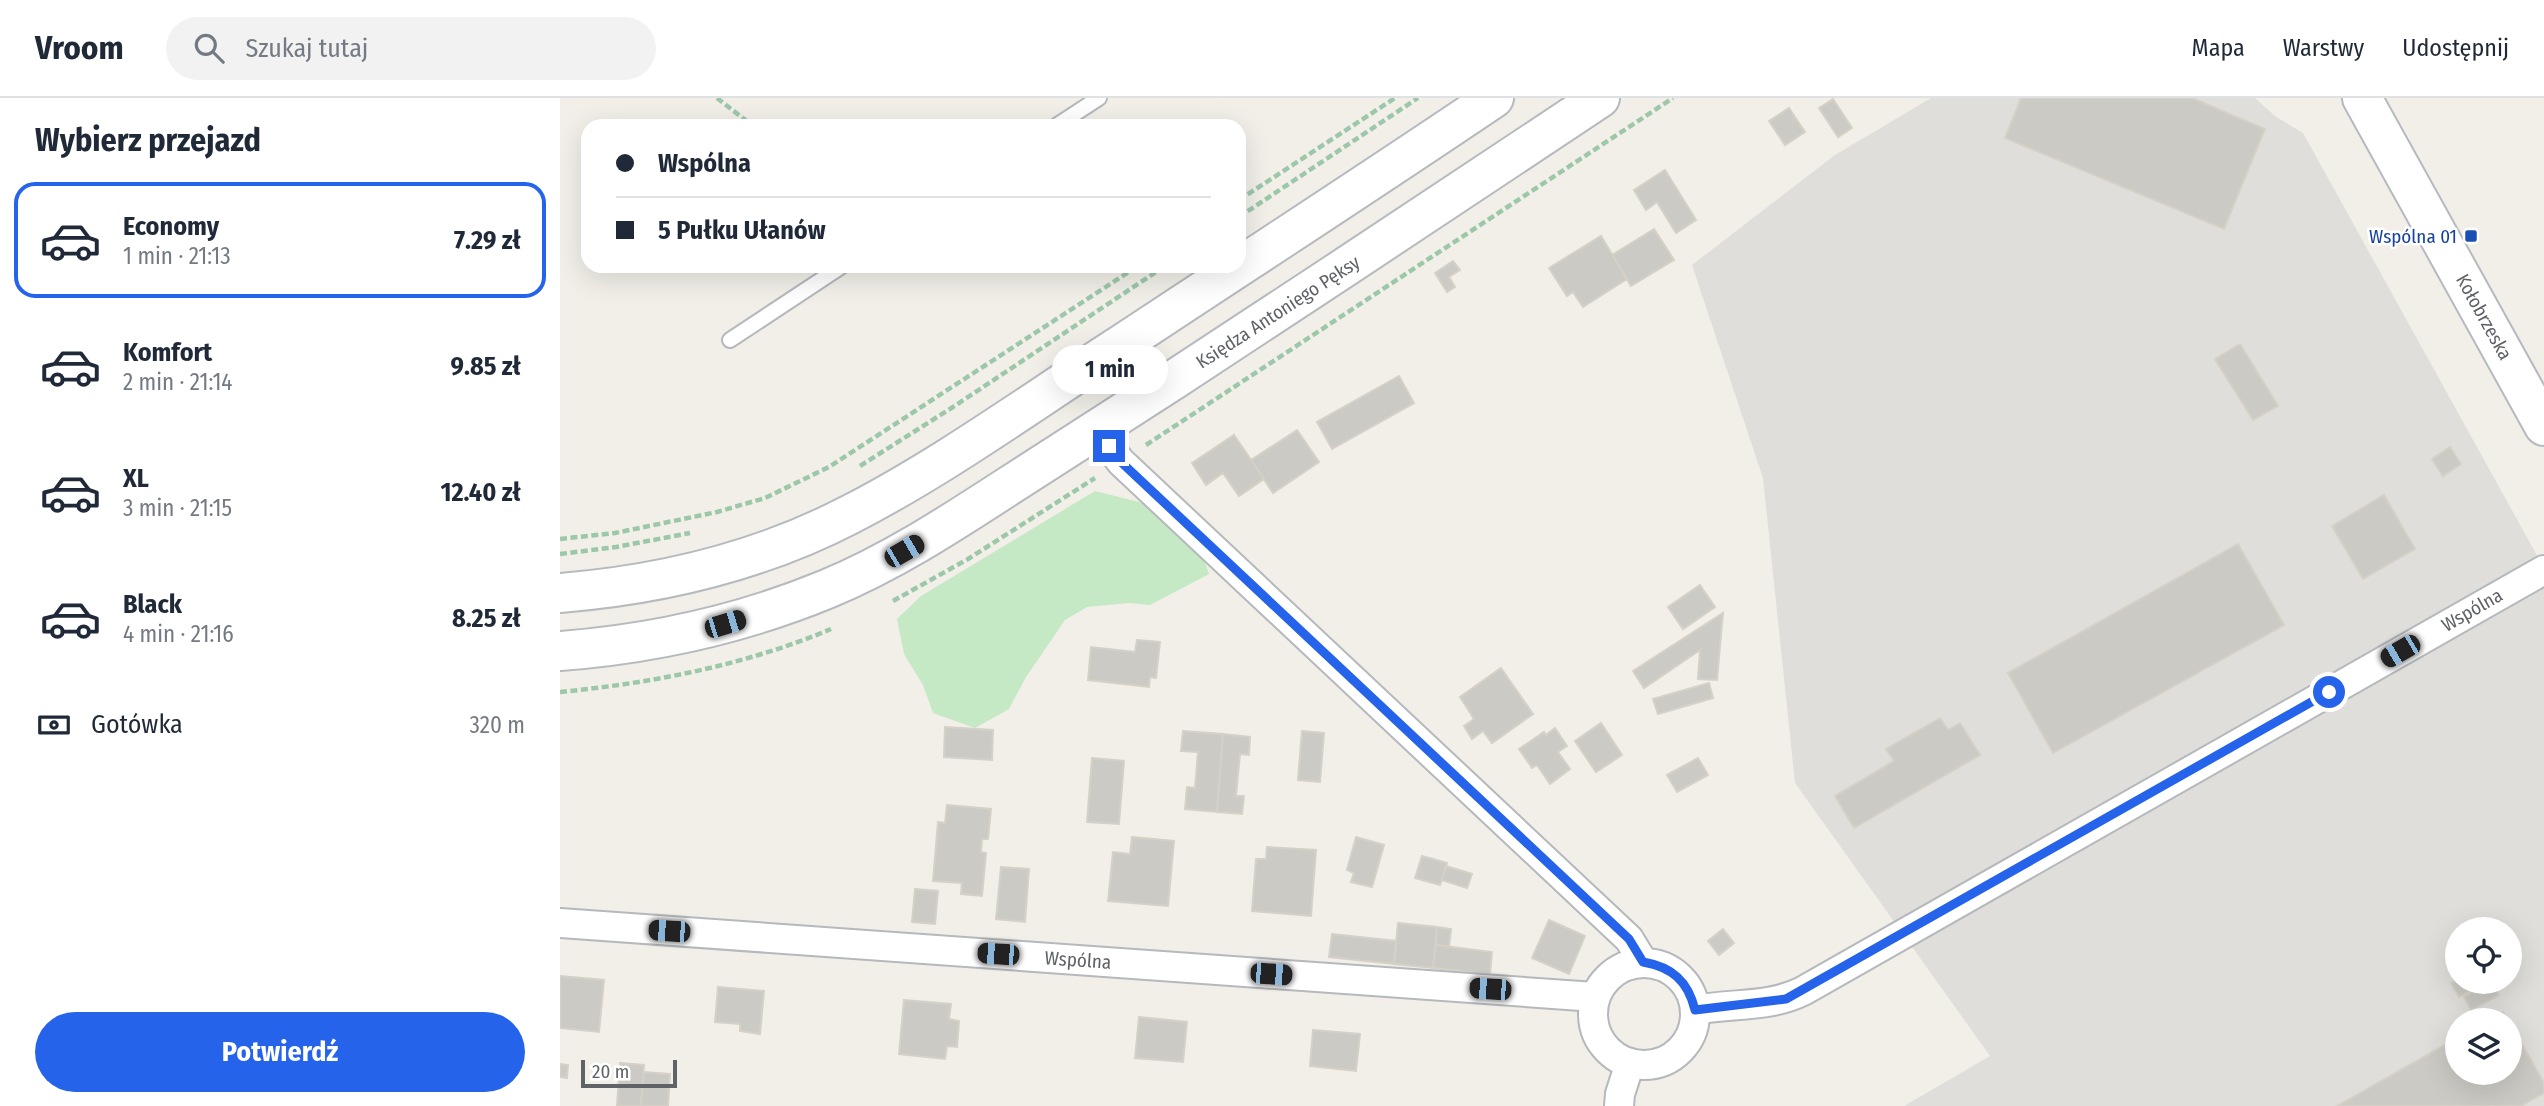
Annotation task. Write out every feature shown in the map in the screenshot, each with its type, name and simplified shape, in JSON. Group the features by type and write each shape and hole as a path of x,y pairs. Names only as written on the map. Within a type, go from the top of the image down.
{"main road":[{"path":"1246,262 1494,98"},
{"name":"Księdza Antoniego Pęksy","path":"560,651 666,638 786,605 830,588 886,561 940,530 1363,257 1600,98"},
{"name":"Kołobrzeska","path":"2362,98 2544,426"},
{"path":"560,593 620,587 699,571 794,539 848,516 906,483 1027,406 1229,273"}],"street":[{"path":"1096,430 1121,462 1629,939 1643,962"},
{"name":"Wspólna","path":"1695,1010 1763,1004 1794,995 2544,570"},
{"name":"Wspólna","path":"560,923 1595,997"},
{"path":"1643,962 1665,968 1683,981 1695,1010 1687,1040 1676,1053 1662,1061 1646,1064 1630,1063 1615,1055 1599,1037 1592,1013 1595,997 1603,983 1614,972 1643,962"},
{"path":"1619,1106 1630,1063"}],"lane":[{"path":"1067,119 1099,98"},
{"path":"730,340 831,273"}],"path":[{"path":"717,98 745,119"},
{"path":"1246,195 1395,98"},
{"path":"1246,212 1418,98"},
{"path":"560,539 659,525 717,512 765,498 797,484 829,467 1127,273"},
{"path":"852,471 1154,273"},
{"path":"560,554 696,532"}],"shaded area":[{"path":"1931,98 2255,98 2275,116 2303,133 2544,568 2544,1106 1904,1106 1990,1056 1795,783 1763,478 1692,265 1835,155"}],"green space":[{"path":"1095,491 1151,505 1204,559 1209,574 1150,605 1129,603 1087,607 1065,620 1026,677 1009,709 975,728 933,713 923,685 904,654 897,619 921,596"}],"building":[{"path":"2021,98 2192,98 2265,129 2224,229 2005,138"},
{"path":"1833,99 1852,128 1838,137 1819,108"},
{"path":"1789,108 1805,132 1785,145 1769,121"},
{"path":"1665,170 1696,220 1676,233 1657,202 1646,210 1634,190"},
{"path":"1654,229 1674,260 1631,286 1612,255"},
{"path":"1601,236 1627,279 1583,307 1573,292 1567,296 1549,268"},
{"path":"1453,261 1460,270 1449,277 1455,287 1447,292 1435,273"},
{"path":"2240,344 2278,406 2253,420 2215,359"},
{"path":"1399,376 1414,403 1332,449 1317,422"},
{"path":"1297,430 1319,462 1273,493 1251,460"},
{"path":"1234,435 1264,479 1239,496 1223,473 1206,485 1192,463"},
{"path":"2450,447 2461,464 2443,476 2432,459"},
{"path":"2384,495 2415,549 2363,579 2332,526"},
{"path":"2238,544 2284,625 2053,753 2008,673"},
{"path":"1700,585 1715,607 1683,629 1668,607"},
{"path":"1723,613 1717,680 1698,679 1700,650 1644,688 1633,671"},
{"path":"1137,640 1160,642 1156,678 1150,677 1149,687 1088,680 1091,647 1135,652"},
{"path":"1501,668 1533,714 1492,743 1483,731 1472,739 1464,726 1474,719 1460,697"},
{"path":"1709,683 1713,698 1658,714 1653,699"},
{"path":"1940,718 1948,730 1960,723 1980,755 1854,828 1835,796 1894,761 1886,749"},
{"path":"1601,723 1622,755 1596,772 1575,741"},
{"path":"945,727 993,730 992,760 944,757"},
{"path":"1555,728 1567,746 1558,752 1570,769 1550,784 1537,765 1532,768 1519,749"},
{"path":"1183,731 1223,734 1217,812 1185,809 1187,787 1195,788 1198,752 1181,751"},
{"path":"1302,731 1324,733 1320,782 1298,780"},
{"path":"1223,734 1250,737 1249,755 1240,754 1236,796 1244,796 1242,814 1217,812"},
{"path":"1092,758 1124,761 1119,824 1087,822"},
{"path":"1698,758 1708,775 1677,792 1667,775"},
{"path":"947,805 991,809 988,839 982,839 981,852 986,853 982,896 961,894 962,883 933,881 938,822 945,823"},
{"path":"1132,837 1174,841 1168,906 1108,901 1113,852 1130,854"},
{"path":"1356,837 1384,845 1372,887 1351,882 1354,873 1347,870"},
{"path":"1267,847 1316,850 1311,916 1252,911 1256,859 1266,859"},
{"path":"1422,856 1447,863 1440,885 1415,878"},
{"path":"1446,866 1472,874 1467,888 1442,880"},
{"path":"1001,867 1029,869 1025,922 996,919"},
{"path":"915,889 938,891 935,924 912,922"},
{"path":"1549,920 1585,936 1569,974 1532,958"},
{"path":"1398,923 1437,927 1433,968 1394,964"},
{"path":"1437,927 1451,929 1449,947 1436,945"},
{"path":"1723,929 1734,943 1719,955 1708,941"},
{"path":"1332,934 1396,941 1394,964 1329,957"},
{"path":"1436,945 1492,952 1490,974 1433,968"},
{"path":"560,976 604,980 599,1032 560,1028"},
{"path":"718,987 764,991 760,1034 740,1031 740,1024 715,1022"},
{"path":"2469,994 2499,995 2475,1008 2470,1008 2464,997"},
{"path":"904,1000 951,1004 949,1019 959,1021 957,1047 947,1046 945,1059 899,1054"},
{"path":"1139,1017 1187,1022 1183,1062 1135,1058"},
{"path":"1313,1030 1360,1034 1356,1071 1310,1066"},
{"path":"2522,1044 2544,1083 2544,1093 2521,1106 2337,1106 2445,1045 2445,1085 2522,1085"},
{"path":"620,1063 644,1065 641,1106 617,1106"},
{"path":"560,1064 568,1065 567,1078 560,1077"},
{"path":"644,1072 670,1074 668,1106 641,1106"}],"place":[{"name":"Wspólna 01","path":"2471,236"}],"route":[{"path":"1109,446 1121,462 1550,868 1629,939 1643,962 1672,971 1683,981 1695,1010 1763,1004 1786,999 2329,692"}]}
